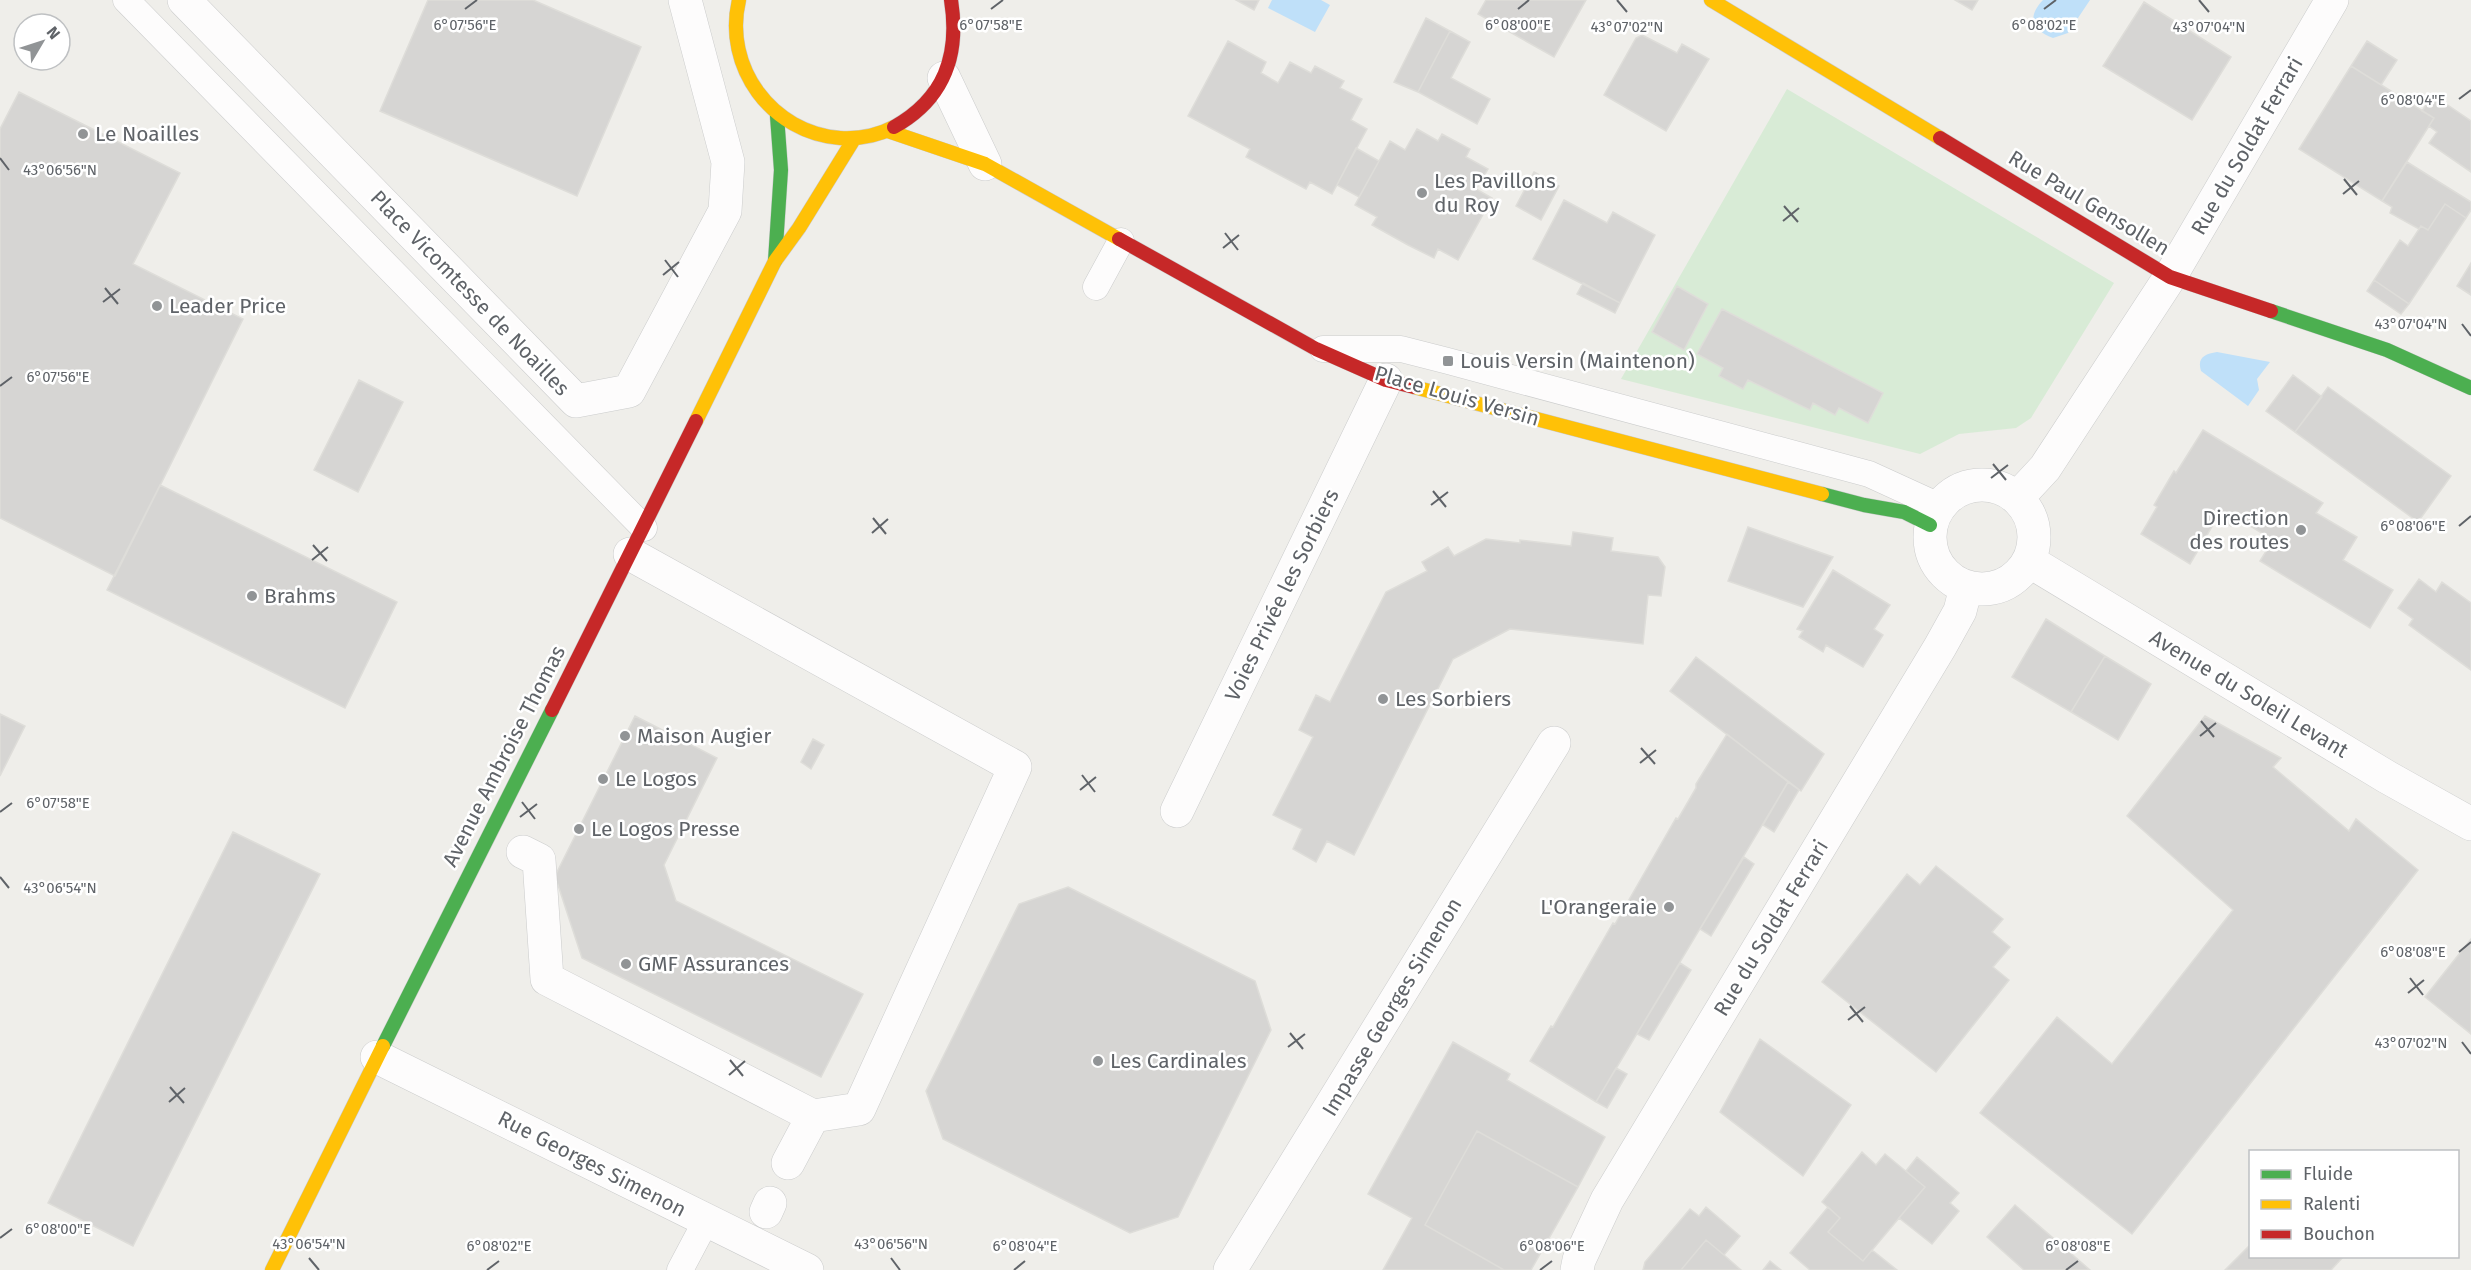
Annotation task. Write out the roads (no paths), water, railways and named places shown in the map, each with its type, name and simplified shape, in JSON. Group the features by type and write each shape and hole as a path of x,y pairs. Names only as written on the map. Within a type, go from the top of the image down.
{"street":[{"name":"Place Vicomtesse de Noailles","path":"184,0 576,401 629,391 725,211 728,162 685,0"},
{"path":"739,0 736,9 735,39 742,68 756,95 777,116 801,130 827,138 854,139 888,131 910,118 929,100 944,78 953,52 955,25 951,0"},
{"name":"Rue Paul Gensollen","path":"1711,0 2170,277 2387,350 2471,388"},
{"name":"Rue du Soldat Ferrari","path":"2018,497 2045,468 2170,277 2332,0"},
{"path":"944,78 986,164"},
{"name":"Avenue Ambroise Thomas","path":"775,261 781,170 777,116"},
{"name":"Place Louis Versin","path":"888,131 986,164 1316,349 1386,380 1864,505 1935,516"},
{"name":"Avenue Ambroise Thomas","path":"272,1270 775,261 800,228 854,139"},
{"name":"Voies Privée les Sorbiers","path":"1177,810 1386,380"},
{"path":"1985,484 2003,488 2018,497 2028,511 2034,527 2034,545 2029,561 2018,575 2002,586 1984,589 1966,587 1949,578 1937,563 1930,544 1935,516 1952,493 1968,486 1985,484"},
{"path":"523,852 539,860 547,979 813,1116 859,1109 1009,778 637,541"},
{"name":"Avenue du Soleil Levant","path":"2029,561 2387,777 2471,824"},
{"name":"Rue du Soldat Ferrari","path":"1577,1270 1579,1260 1606,1200 1940,647 1960,611 1966,587"},
{"name":"Impasse Georges Simenon","path":"1230,1270 1554,743"},
{"name":"Rue Georges Simenon","path":"377,1057 807,1270"},
{"path":"788,1163 813,1116"}],"lane":[{"name":"Place Vicomtesse de Noailles","path":"126,0 637,541"},
{"path":"1096,287 1121,241"},
{"path":"1316,349 1401,350 1429,356 1869,474 1935,516"},
{"path":"680,1270 706,1221"}],"water":[{"path":"1272,0 1321,0 1330,5 1315,32 1268,8"},
{"path":"2043,0 2090,0 2068,33 2053,38 2046,35 2034,23 2035,12"},
{"path":"2217,352 2270,362 2257,379 2259,390 2248,406 2201,371 2200,363 2203,357"}],"place":[{"name":"Le Noailles","path":"83,134"},
{"name":"Les Pavillons du Roy","path":"1422,193"},
{"name":"Leader Price","path":"157,306"},
{"name":"Louis Versin (Maintenon)","path":"1448,361"},
{"name":"Direction des routes","path":"2301,530"},
{"name":"Brahms","path":"252,596"},
{"name":"Les Sorbiers","path":"1383,699"},
{"name":"Maison Augier","path":"625,736"},
{"name":"Le Logos","path":"603,779"},
{"name":"Le Logos Presse","path":"579,829"},
{"name":"L'Orangeraie","path":"1669,907"},
{"name":"GMF Assurances","path":"626,964"},
{"name":"Les Cardinales","path":"1098,1061"}]}
